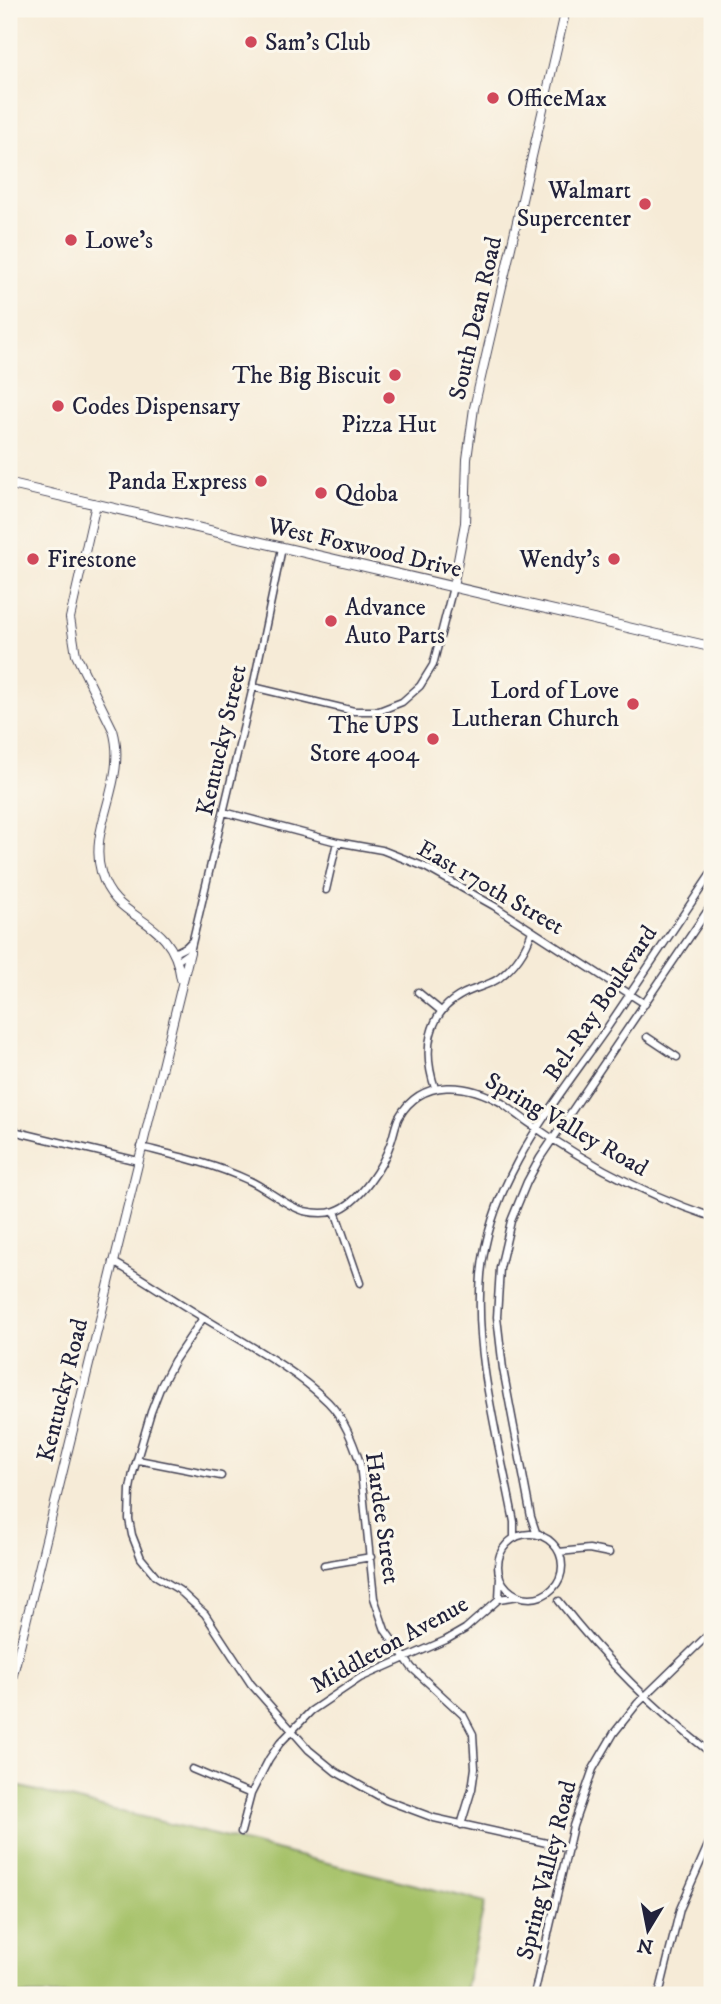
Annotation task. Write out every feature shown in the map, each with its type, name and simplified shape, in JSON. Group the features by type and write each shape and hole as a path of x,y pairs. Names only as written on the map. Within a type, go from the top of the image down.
{"main road":[{"name":"West Foxwood Drive","path":"9,484 712,647"}],"street":[{"name":"South Dean Road","path":"453,587 465,523 467,467 474,408 566,9"},
{"path":"96,504 70,618 76,655 117,743 117,769 99,848 100,870 114,897 123,907 162,934 175,957 182,985"},
{"name":"Kentucky Street","path":"190,952 253,687 282,548"},
{"path":"253,687 354,711 379,711 402,702 421,687 432,665 453,587"},
{"name":"East 170th Street","path":"224,812 337,842 382,850 425,867 645,1003"},
{"path":"326,890 337,842"},
{"name":"Bel-Ray Boulevard","path":"514,1537 514,1522 484,1366 479,1317 481,1272 495,1211 508,1179 537,1128 712,872"},
{"name":"Bel-Ray Boulevard","path":"559,1552 549,1540 536,1532 531,1517 503,1369 497,1317 500,1268 511,1221 527,1182 553,1139 712,904"},
{"path":"141,1147 206,1163 247,1179 303,1211 335,1211 358,1196 378,1171 395,1126 407,1106 435,1088 428,1061 428,1046 430,1031 441,1011 460,995 484,987 508,971 524,950 532,931"},
{"path":"175,957 193,939"},
{"path":"175,957 190,952"},
{"path":"113,1262 190,952"},
{"path":"418,992 441,1011"},
{"path":"648,1037 677,1057"},
{"name":"Spring Valley Road","path":"435,1088 476,1091 502,1103 583,1160 625,1182 712,1217"},
{"path":"9,1130 138,1161"},
{"path":"335,1211 360,1283"},
{"name":"Hardee Street","path":"113,1262 273,1360 329,1403 338,1415 360,1463 374,1598 385,1630 404,1658 427,1684 463,1715 473,1734 475,1768 461,1825"},
{"name":"Kentucky Road","path":"9,1691 113,1262"},
{"path":"479,1317 497,1317"},
{"path":"203,1318 181,1349 161,1386 144,1433 128,1503 132,1535 141,1558 156,1576 179,1590 205,1614 251,1684 309,1750 323,1762 365,1790 407,1809 461,1825 569,1848"},
{"path":"138,1460 221,1476"},
{"path":"541,1536 528,1533 514,1537 501,1551 499,1599 542,1596 559,1601 589,1640 644,1697 712,1754"},
{"path":"559,1601 562,1569 559,1552 589,1549 609,1553"},
{"path":"324,1565 371,1557"},
{"path":"500,1575 507,1588 519,1596"},
{"path":"542,1596 559,1581"},
{"name":"Middleton Avenue","path":"241,1832 251,1794 269,1759 292,1729 329,1697 360,1678 446,1640 465,1629 499,1599"},
{"name":"Spring Valley Road","path":"534,1995 579,1803 593,1769 614,1733 644,1697 712,1631"},
{"path":"191,1769 251,1794"},
{"path":"659,1995 680,1909 712,1836"}],"green space":[{"path":"9,1784 485,1902 464,1995 9,1995"}],"place":[{"name":"Sam's Club","path":"251,42"},
{"name":"OfficeMax","path":"493,98"},
{"name":"Walmart Supercenter","path":"645,204"},
{"name":"Lowe's","path":"71,240"},
{"name":"The Big Biscuit","path":"395,375"},
{"name":"Pizza Hut","path":"389,398"},
{"name":"Codes Dispensary","path":"58,406"},
{"name":"Panda Express","path":"261,481"},
{"name":"Qdoba","path":"321,493"},
{"name":"Firestone","path":"33,559"},
{"name":"Wendy's","path":"614,559"},
{"name":"Advance Auto Parts","path":"331,621"},
{"name":"Lord of Love Lutheran Church","path":"633,704"},
{"name":"The UPS Store 4004","path":"433,739"}]}
